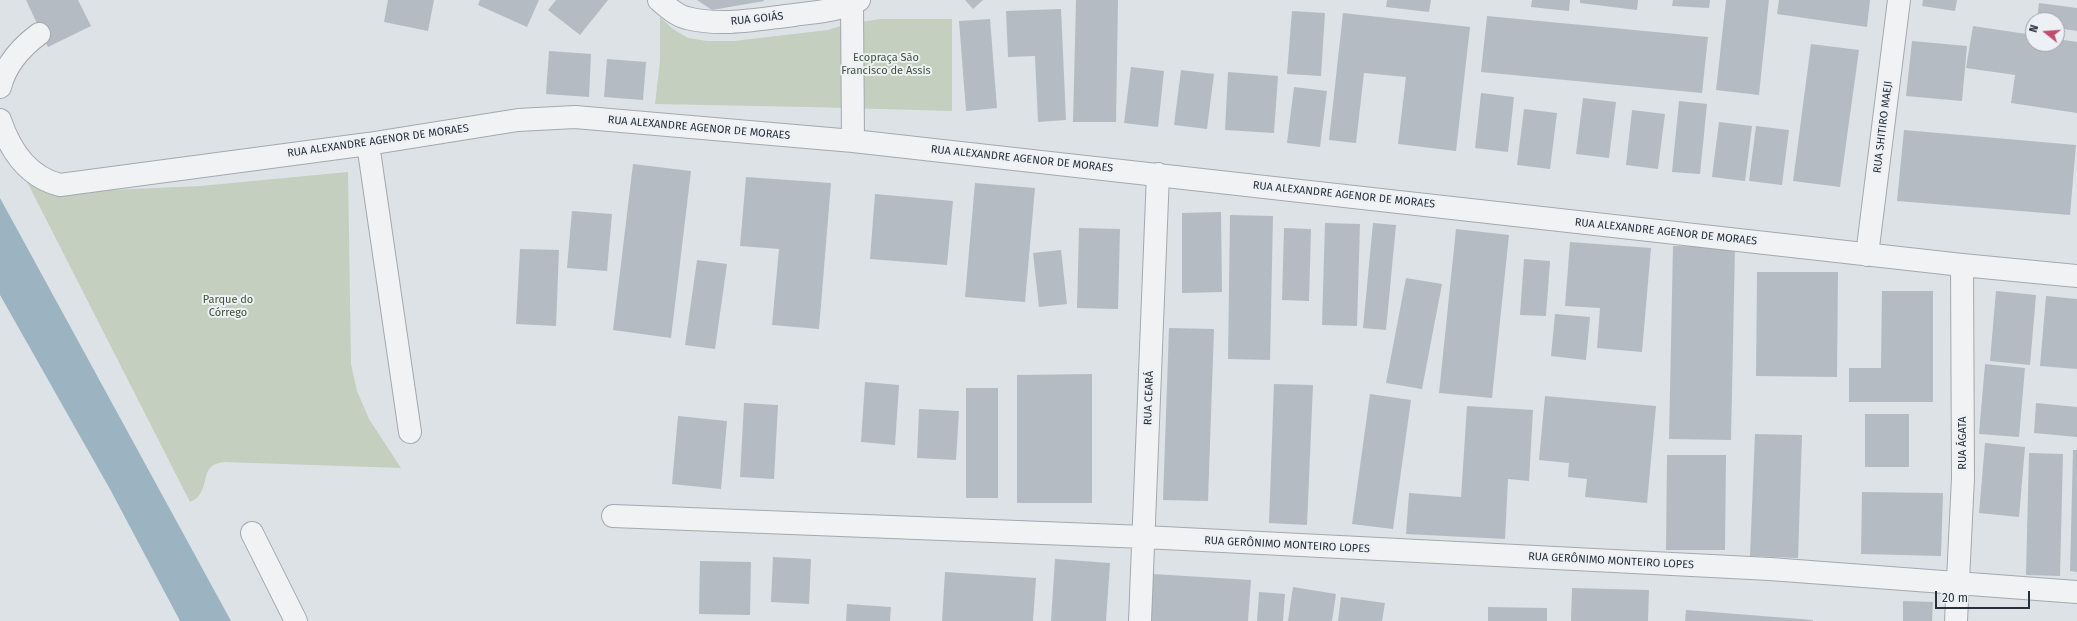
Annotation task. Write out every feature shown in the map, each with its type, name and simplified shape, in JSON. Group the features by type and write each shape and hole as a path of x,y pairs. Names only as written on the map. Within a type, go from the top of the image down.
{"street":[{"name":"RUA GOIÁS","path":"659,0 670,9 686,18 712,22 741,21 831,10 855,2"},
{"name":"RUA SHITIRO MAEJI","path":"1866,255 1899,0"},
{"path":"853,141 855,2"},
{"path":"0,87 3,75 14,58 26,44 39,34"},
{"name":"RUA ALEXANDRE AGENOR DE MORAES","path":"0,120 5,136 24,166 40,178 60,185 368,144 518,120 575,117 853,141 1158,174 1962,266 2077,276"},
{"path":"368,144 410,432"},
{"name":"RUA CEARÁ","path":"1140,621 1158,174"},
{"name":"RUA ÁGATA","path":"1956,621 1963,478 1962,266"},
{"name":"RUA GERÔNIMO MONTEIRO LOPES","path":"613,516 1144,537 1770,569 2077,592"},
{"path":"252,533 296,621"}],"green space":[{"name":"Ecopraça São Francisco de Assis","path":"660,17 673,29 688,38 707,41 734,41 828,30 847,24 881,19 952,19 952,111 655,104 660,61"},
{"name":"Parque do Córrego","path":"348,172 351,364 357,391 369,419 401,468 224,462 212,466 207,474 200,494 197,498 190,502 23,174 88,191 200,186"}],"water":[{"path":"0,198 231,621 180,621 111,491 0,295"}],"building":[{"path":"26,0 78,0 91,26 48,47"},
{"path":"388,0 434,0 428,31 384,22"},
{"path":"480,0 539,0 527,27 478,5"},
{"path":"556,0 608,0 580,35 548,10"},
{"path":"697,0 764,0 764,1 712,10"},
{"path":"965,0 983,0 973,9"},
{"path":"1076,0 1118,0 1116,122 1073,122"},
{"path":"1387,0 1431,0 1429,12 1386,7"},
{"path":"1532,0 1570,0 1569,11 1531,7"},
{"path":"1580,0 1638,0 1637,10 1580,3"},
{"path":"1673,0 1710,0 1709,8 1672,6"},
{"path":"1726,0 1769,0 1759,95 1716,90"},
{"path":"1779,0 1870,0 1867,27 1777,14"},
{"path":"1923,0 1957,0 1955,11 1922,6"},
{"path":"2039,3 2077,8 2077,31 2065,29 2065,12 2038,12"},
{"path":"1061,9 1066,120 1038,122 1035,56 1008,57 1006,11"},
{"path":"1292,11 1325,13 1321,76 1287,74"},
{"path":"1343,13 1470,27 1456,151 1398,144 1406,77 1364,73 1356,143 1329,140"},
{"path":"1487,16 1708,37 1702,93 1481,72"},
{"path":"990,19 997,108 966,111 959,21"},
{"path":"1973,26 2025,34 2025,52 2065,52 2065,40 2077,42 2077,113 2011,103 2015,75 1966,68"},
{"path":"1912,41 1967,46 1962,101 1906,96"},
{"path":"1811,44 1859,50 1840,187 1793,181"},
{"path":"549,51 591,54 589,97 546,94"},
{"path":"607,59 646,62 643,100 604,97"},
{"path":"1131,67 1164,71 1158,127 1124,123"},
{"path":"1181,70 1214,74 1207,129 1174,125"},
{"path":"1228,72 1278,76 1274,133 1225,130"},
{"path":"1294,87 1327,91 1320,147 1287,143"},
{"path":"1481,93 1514,97 1508,152 1475,148"},
{"path":"1583,98 1616,102 1609,158 1576,154"},
{"path":"1679,101 1707,104 1700,174 1672,172"},
{"path":"1524,109 1557,113 1550,169 1517,165"},
{"path":"1632,110 1665,114 1658,169 1626,165"},
{"path":"1719,122 1752,126 1745,181 1712,177"},
{"path":"1756,126 1789,130 1782,185 1749,181"},
{"path":"1904,130 2076,145 2070,215 1897,201"},
{"path":"633,164 691,171 671,338 613,330"},
{"path":"746,177 831,183 819,329 772,325 779,249 740,246"},
{"path":"975,183 1035,188 1025,302 965,297"},
{"path":"875,194 953,201 947,265 870,259"},
{"path":"572,211 612,214 607,271 567,268"},
{"path":"1221,212 1222,292 1182,293 1182,213"},
{"path":"1230,215 1273,216 1270,360 1228,359"},
{"path":"1325,223 1360,224 1357,326 1322,325"},
{"path":"1373,223 1396,225 1386,330 1363,328"},
{"path":"1079,228 1120,229 1118,309 1077,308"},
{"path":"1284,228 1311,229 1309,301 1282,300"},
{"path":"1456,229 1509,235 1492,398 1439,393"},
{"path":"1570,242 1651,248 1642,352 1597,348 1600,308 1565,306"},
{"path":"1673,246 1735,247 1731,440 1669,439"},
{"path":"520,249 559,250 556,326 516,324"},
{"path":"1061,250 1067,304 1039,307 1033,253"},
{"path":"1524,259 1550,261 1546,316 1520,315"},
{"path":"697,260 727,264 715,349 685,345"},
{"path":"1757,272 1838,272 1837,377 1756,376"},
{"path":"1406,278 1442,284 1422,389 1386,383"},
{"path":"1882,291 1933,291 1933,402 1849,402 1849,368 1881,368"},
{"path":"1996,291 2036,295 2030,365 1990,361"},
{"path":"2046,296 2077,299 2077,369 2040,366"},
{"path":"1555,314 1590,317 1586,360 1551,356"},
{"path":"1169,328 1214,329 1208,501 1163,500"},
{"path":"1985,364 2025,368 2019,437 1979,434"},
{"path":"1092,374 1092,503 1017,503 1017,375"},
{"path":"865,382 899,385 895,445 861,442"},
{"path":"1274,384 1313,385 1307,525 1269,523"},
{"path":"966,388 998,388 998,498 966,498"},
{"path":"1370,394 1411,400 1393,529 1352,524"},
{"path":"1545,396 1656,406 1647,503 1585,497 1587,479 1568,477 1569,463 1539,460"},
{"path":"744,403 778,405 774,479 740,477"},
{"path":"2036,403 2077,407 2077,437 2034,433"},
{"path":"1467,406 1533,410 1529,481 1508,479 1505,539 1406,534 1409,493 1461,497"},
{"path":"919,409 959,411 956,460 917,458"},
{"path":"1865,414 1909,414 1909,467 1865,467"},
{"path":"678,416 727,421 721,489 672,484"},
{"path":"1755,434 1802,435 1798,558 1750,556"},
{"path":"1985,443 2025,447 2019,517 1979,513"},
{"path":"2073,450 2077,450 2077,572 2070,571"},
{"path":"2029,453 2063,454 2060,576 2026,575"},
{"path":"1667,455 1726,455 1725,550 1666,550"},
{"path":"1862,492 1943,493 1941,556 1861,554"},
{"path":"773,557 811,559 809,604 771,602"},
{"path":"1055,559 1110,563 1106,621 1051,621"},
{"path":"700,561 751,562 750,615 699,614"},
{"path":"945,572 1036,578 1033,621 942,621"},
{"path":"1153,574 1251,580 1248,621 1150,621"},
{"path":"1293,587 1336,594 1332,621 1288,621"},
{"path":"1572,588 1649,590 1648,621 1571,621"},
{"path":"1259,592 1285,594 1283,621 1257,621"},
{"path":"1341,597 1385,603 1382,621 1338,621"},
{"path":"1903,601 1933,602 1932,621 1903,621"},
{"path":"847,604 891,607 890,621 846,621"},
{"path":"1488,607 1547,608 1547,621 1488,621"},
{"path":"1686,610 1813,620 1813,621 1685,621"}]}
